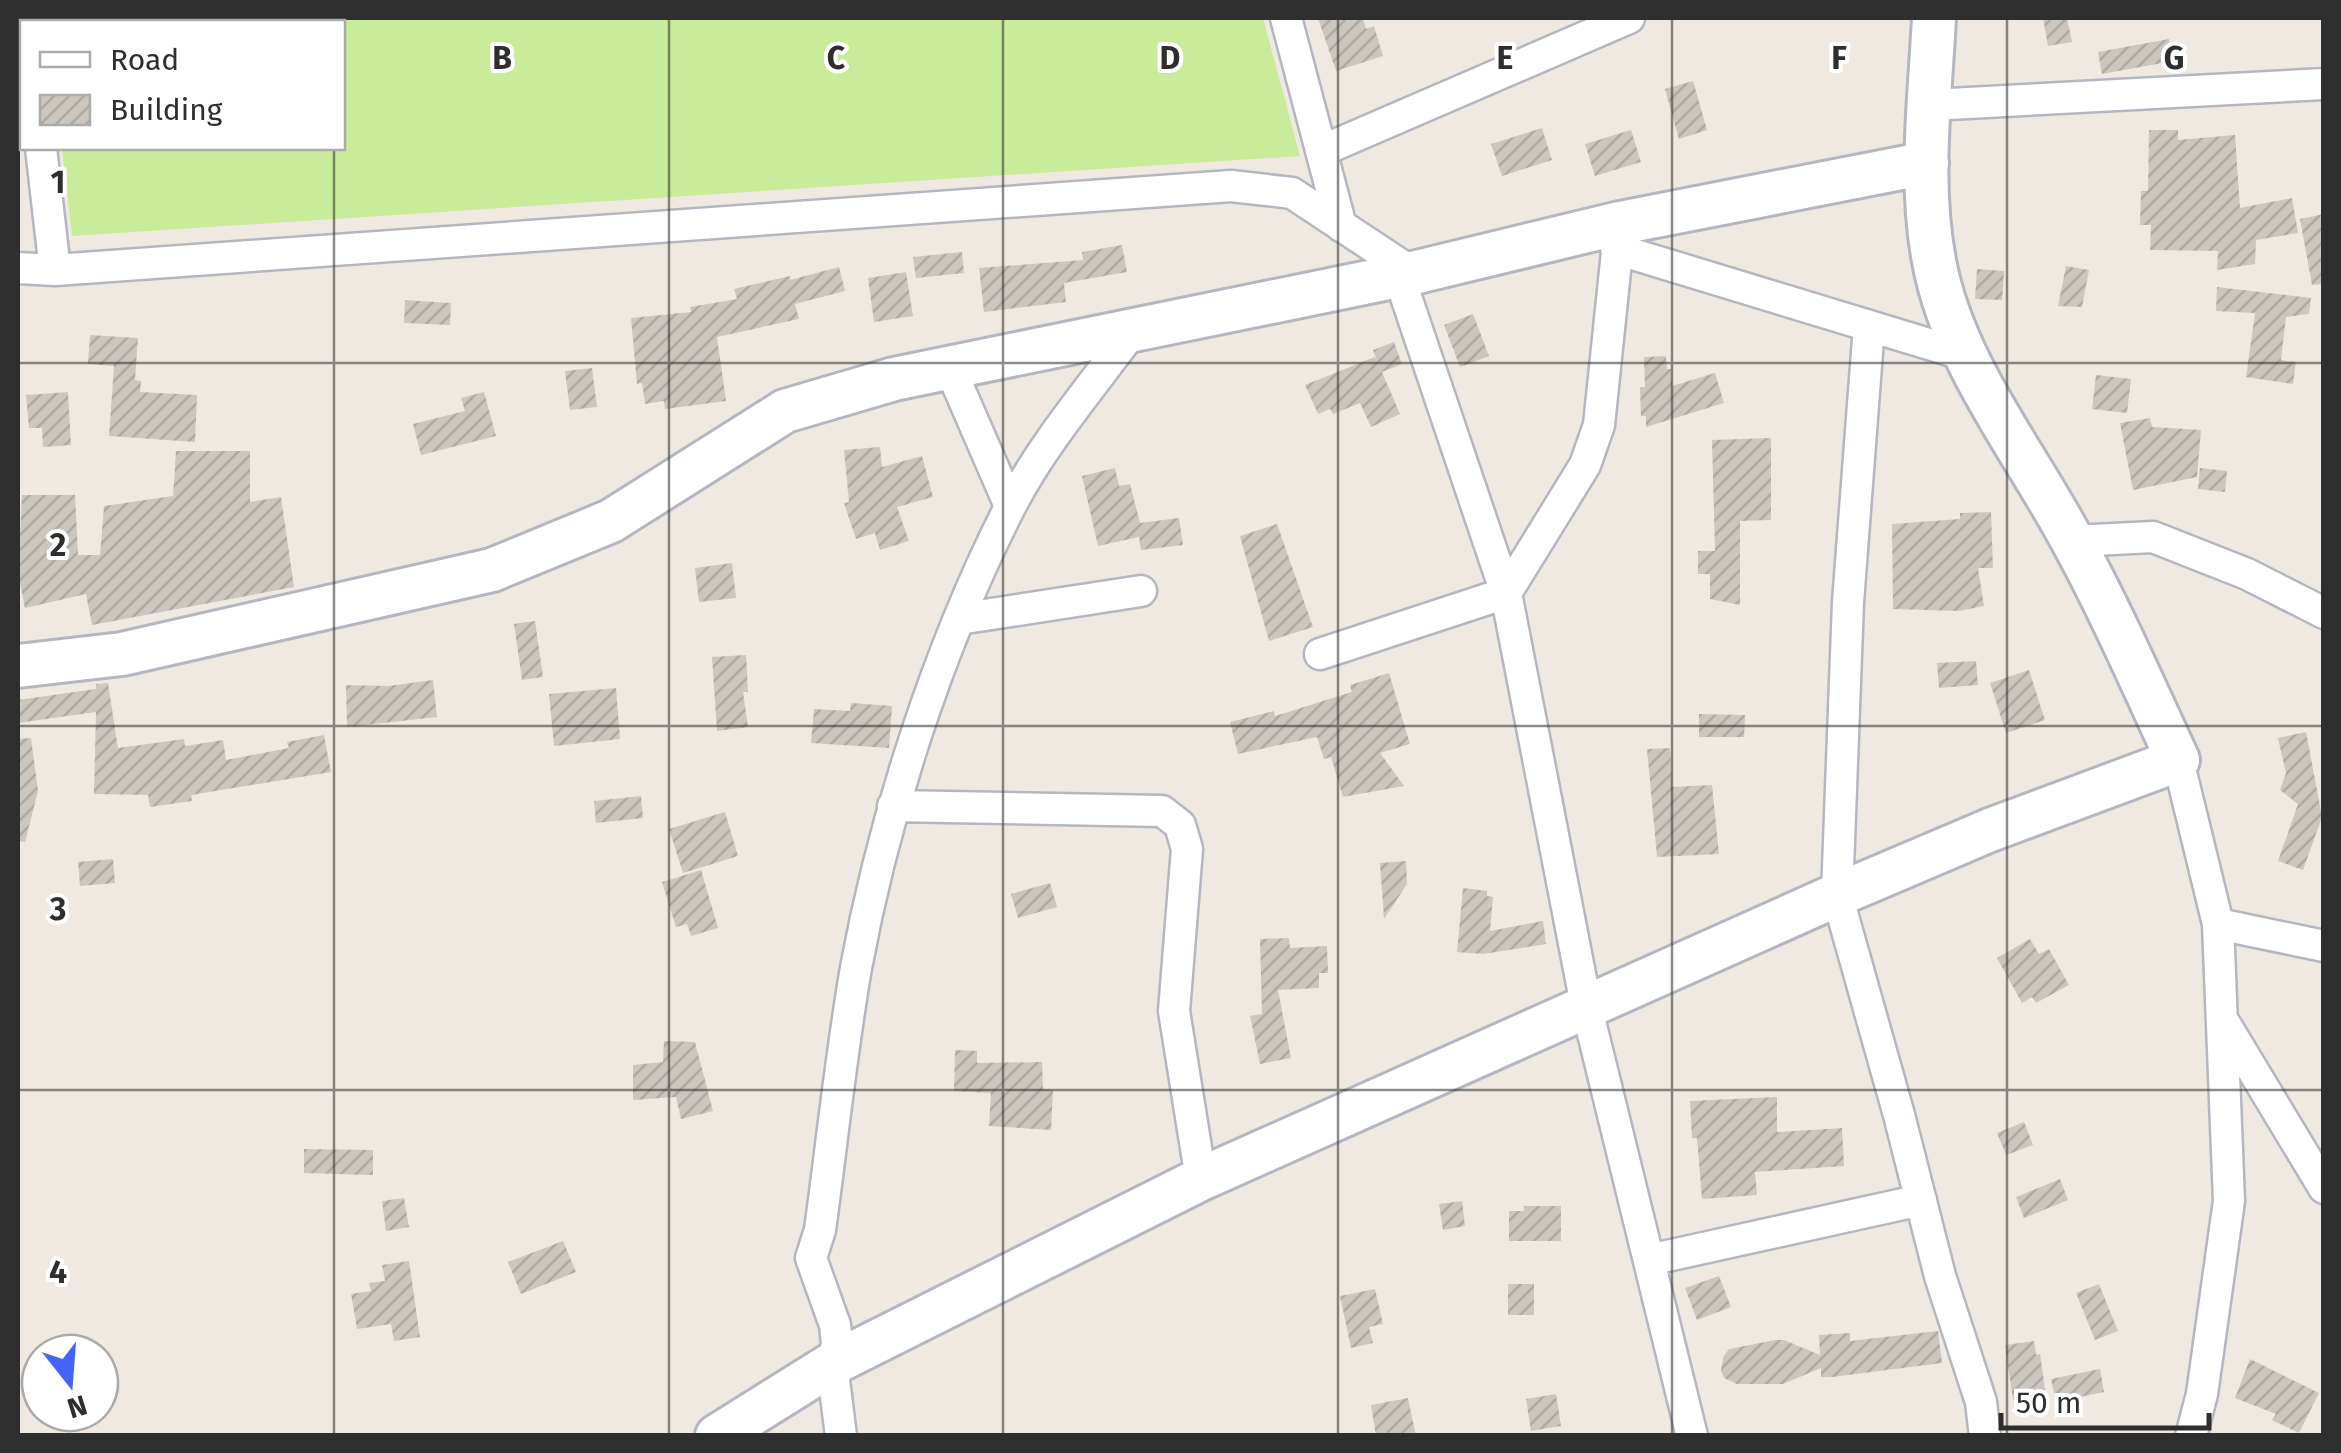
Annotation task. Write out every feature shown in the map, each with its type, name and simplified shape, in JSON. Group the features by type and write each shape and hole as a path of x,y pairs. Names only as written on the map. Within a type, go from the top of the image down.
{"street":[{"path":"1286,18 1341,226"},
{"path":"1322,151 1629,18"},
{"path":"1934,18 1927,163 1934,258 1944,302 1965,355 2073,541 2178,760 2218,924 2228,1201 2202,1394 2191,1436"},
{"path":"1930,104 2324,84"},
{"path":"41,150 55,270"},
{"path":"18,666 122,654 492,570 611,521 785,411 894,379 1618,236 1927,163"},
{"path":"18,268 55,270 1231,186 1292,193 1341,226 1406,275 1506,593 1586,1005 1692,1436"},
{"path":"1618,236 1869,326 1965,355"},
{"path":"1320,654 1506,593 1584,465 1599,425 1618,236"},
{"path":"1869,326 1848,602 1837,895 1940,1276 1981,1402 1985,1436"},
{"path":"841,1436 832,1364 837,1344 835,1325 812,1258 820,1230 856,967 893,806 959,619 1010,506 1134,329"},
{"path":"950,368 1010,506"},
{"path":"2073,541 2153,537 2247,574 2324,612"},
{"path":"959,619 1141,591"},
{"path":"718,1436 832,1364 1201,1179 1837,895 1990,830 2178,760"},
{"path":"893,806 1162,810 1180,824 1188,849 1174,1011 1201,1179"},
{"path":"2218,924 2324,946"},
{"path":"2224,1021 2324,1188"},
{"path":"1649,1260 1920,1200"}],"green space":[{"path":"1263,18 1300,156 72,236 62,150 345,150 345,20 48,20"}],"building":[{"path":"1318,18 1363,18 1366,29 1374,26 1383,56 1336,71"},
{"path":"2043,18 2067,18 2072,42 2048,46"},
{"path":"2169,39 2173,61 2102,74 2098,52"},
{"path":"1693,81 1707,130 1679,139 1665,89"},
{"path":"1542,128 1552,160 1502,176 1491,144"},
{"path":"1631,130 1641,162 1595,176 1585,144"},
{"path":"2149,130 2178,130 2178,140 2235,135 2240,208 2292,198 2298,233 2256,240 2255,264 2217,270 2218,251 2150,250 2151,225 2140,225 2141,191 2148,191"},
{"path":"2324,214 2324,284 2312,285 2300,219"},
{"path":"1122,245 1127,272 1064,283 1066,302 984,312 979,268 1083,260 1082,252"},
{"path":"962,252 964,273 916,278 913,257"},
{"path":"2066,266 2089,270 2082,307 2058,306"},
{"path":"839,267 845,291 795,304 799,319 717,337 726,401 665,409 664,401 645,404 642,383 637,384 631,318 691,312 690,307 737,299 734,289"},
{"path":"1977,269 2004,271 2002,300 1975,299"},
{"path":"906,272 913,316 874,322 868,278"},
{"path":"2217,287 2311,298 2309,314 2286,317 2281,360 2296,362 2293,384 2246,377 2255,313 2216,311"},
{"path":"405,300 451,303 450,325 404,323"},
{"path":"1473,314 1489,356 1460,367 1444,325"},
{"path":"90,335 138,338 135,380 141,381 140,392 197,395 195,442 109,436 114,366 88,364"},
{"path":"1394,342 1402,364 1382,372 1400,414 1371,427 1360,403 1333,414 1330,409 1318,414 1305,385 1375,357 1379,366 1373,350"},
{"path":"1666,356 1672,386 1715,373 1724,403 1646,427 1646,416 1641,416 1640,387 1645,387 1644,357"},
{"path":"592,368 597,407 570,410 565,371"},
{"path":"2096,375 2131,379 2127,413 2092,409"},
{"path":"68,392 71,445 43,447 42,428 29,428 26,395"},
{"path":"484,392 496,436 421,455 413,424 465,411 461,398"},
{"path":"2150,418 2152,427 2201,430 2197,477 2133,490 2120,423"},
{"path":"1771,438 1771,520 1740,521 1740,605 1710,599 1710,574 1698,574 1698,551 1715,551 1712,440"},
{"path":"880,447 882,467 922,456 933,497 897,507 909,541 880,550 875,533 856,539 844,503 849,502 844,450"},
{"path":"176,451 250,451 250,502 281,497 294,587 92,625 86,594 25,608 18,573 22,495 75,495 78,555 100,555 104,506 173,496"},
{"path":"1115,468 1119,486 1130,484 1140,523 1179,518 1183,545 1141,550 1139,537 1098,546 1082,476"},
{"path":"2200,468 2227,471 2225,492 2198,489"},
{"path":"1991,512 1993,568 1978,568 1984,606 1959,611 1893,609 1892,524 1960,519 1960,513"},
{"path":"1277,524 1313,627 1269,641 1240,536"},
{"path":"732,563 736,598 699,602 695,568"},
{"path":"535,621 543,677 522,680 514,624"},
{"path":"746,655 748,692 743,692 748,727 717,731 712,657"},
{"path":"1976,661 1978,685 1939,688 1937,663"},
{"path":"2029,670 2045,720 2006,733 1990,683"},
{"path":"1389,673 1410,744 1380,753 1404,786 1343,797 1331,757 1324,759 1317,737 1238,754 1230,722 1274,711 1275,716 1352,692 1350,685"},
{"path":"433,680 437,717 347,727 346,685 388,686"},
{"path":"108,683 118,748 184,739 185,746 223,740 226,760 289,748 287,742 324,735 331,772 191,795 192,801 150,807 148,795 94,794 96,712 18,723 18,700 96,689 96,684"},
{"path":"616,688 620,739 554,746 549,694"},
{"path":"851,703 892,706 889,748 811,743 814,709 850,711"},
{"path":"1699,714 1745,715 1744,737 1699,737"},
{"path":"2306,732 2323,822 2303,870 2278,861 2298,804 2280,790 2286,773 2278,738"},
{"path":"31,738 38,791 25,842 18,841 18,739"},
{"path":"1670,748 1672,787 1712,785 1719,854 1657,857 1647,749"},
{"path":"641,796 643,818 596,823 594,801"},
{"path":"725,812 738,856 683,873 669,829"},
{"path":"113,859 115,883 80,886 78,862"},
{"path":"1406,861 1407,884 1384,919 1380,863"},
{"path":"701,870 718,928 691,936 687,924 676,927 662,882"},
{"path":"1050,883 1057,907 1018,918 1011,894"},
{"path":"1463,888 1487,891 1487,896 1493,897 1490,931 1543,921 1546,944 1483,954 1457,952"},
{"path":"1289,938 1290,948 1327,946 1328,973 1319,973 1319,988 1278,990 1291,1058 1260,1064 1250,1016 1262,1014 1260,939"},
{"path":"2030,939 2039,954 2049,949 2069,985 2036,1003 2032,997 2022,1003 1997,958"},
{"path":"664,1041 695,1042 713,1111 681,1119 676,1097 633,1100 633,1065 663,1062"},
{"path":"955,1050 977,1051 977,1063 1042,1062 1043,1089 1053,1090 1051,1130 989,1126 991,1093 954,1091"},
{"path":"1777,1097 1777,1132 1842,1128 1844,1166 1755,1172 1757,1195 1702,1199 1690,1101"},
{"path":"2024,1122 2033,1145 2006,1155 1997,1133"},
{"path":"304,1149 373,1150 373,1175 304,1173"},
{"path":"2060,1179 2068,1200 2024,1218 2016,1197"},
{"path":"404,1198 409,1227 386,1231 382,1201"},
{"path":"1462,1201 1465,1226 1443,1230 1439,1204"},
{"path":"1524,1206 1561,1206 1561,1241 1509,1241 1509,1211 1524,1211"},
{"path":"563,1241 576,1272 521,1294 508,1262"},
{"path":"409,1261 420,1337 394,1341 391,1324 357,1329 351,1294 371,1291 369,1283 385,1281 382,1265"},
{"path":"1719,1276 1731,1307 1697,1320 1685,1288"},
{"path":"1508,1284 1534,1284 1534,1315 1508,1315"},
{"path":"2099,1284 2118,1331 2095,1340 2076,1293"},
{"path":"1375,1289 1383,1324 1369,1327 1373,1343 1351,1348 1340,1296"},
{"path":"1938,1331 1942,1363 1832,1377 1821,1377 1821,1368 1783,1384 1737,1384 1724,1378 1721,1371 1729,1349 1775,1340 1820,1355 1819,1335 1850,1333 1850,1341"},
{"path":"2034,1341 2036,1355 2040,1354 2046,1396 2013,1400 2005,1345"},
{"path":"2250,1359 2319,1393 2299,1433 2272,1420 2276,1414 2235,1398"},
{"path":"2100,1369 2104,1392 2056,1402 2051,1379"},
{"path":"1556,1394 1561,1426 1531,1431 1526,1399"},
{"path":"1408,1398 1416,1436 1376,1436 1371,1405"}]}
